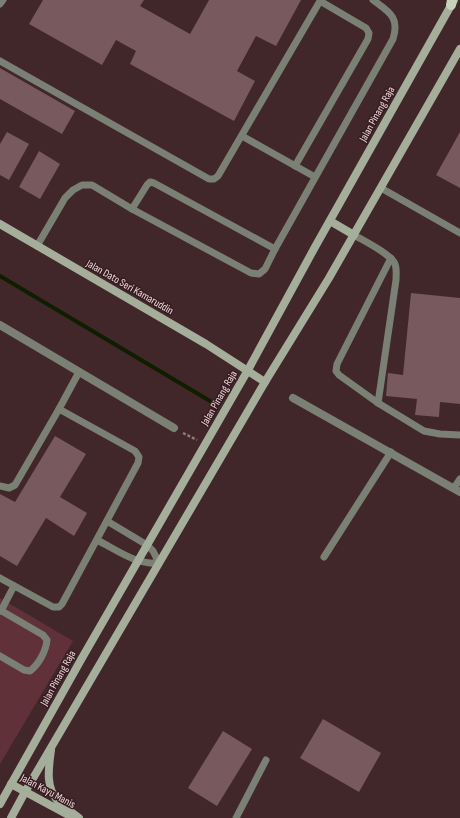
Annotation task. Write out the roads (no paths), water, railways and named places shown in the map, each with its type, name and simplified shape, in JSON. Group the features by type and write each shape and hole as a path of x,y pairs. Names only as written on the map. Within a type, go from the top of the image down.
{"main road":[{"name":"Jalan Pinang Raja","path":"0,804 248,370 452,2"},
{"path":"11,818 265,382 329,278 460,49"},
{"path":"330,220 354,235"},
{"name":"Jalan Dato Seri Kamaruddin","path":"0,224 206,344 265,382"},
{"path":"51,747 48,773 50,786 56,799 79,818"},
{"name":"Jalan Kayu Manis","path":"11,784 74,818"}],"street":[{"path":"0,325 174,428"},
{"path":"293,398 457,490"}],"lane":[{"path":"0,4 2,0"},
{"path":"0,61 209,179 214,179 218,176 242,136 319,0 366,28 369,33 368,39 295,166"},
{"path":"37,246 65,198 73,190 82,185 92,185 132,209 251,273 258,274 265,269 393,38 396,29 394,18 387,10 373,0"},
{"path":"242,136 315,177"},
{"path":"132,209 147,185 150,182 154,183 275,249"},
{"path":"381,188 460,233"},
{"path":"354,235 391,258 395,264 396,280 378,403"},
{"path":"391,258 337,364 336,370 339,375 378,403 424,431 440,434 460,435"},
{"path":"0,486 9,488 15,485 79,372"},
{"path":"0,578 53,607 59,607 138,463 139,457 135,451 59,409"},
{"path":"324,557 391,452"},
{"path":"457,490 460,479"},
{"path":"97,540 138,561 148,564 159,563 153,551 147,545 107,521"},
{"path":"0,656 24,670 30,671 35,667 46,646 47,640 43,635 0,611 14,586"},
{"path":"236,818 266,760"}],"waterway":[{"path":"0,276 210,401"}]}
